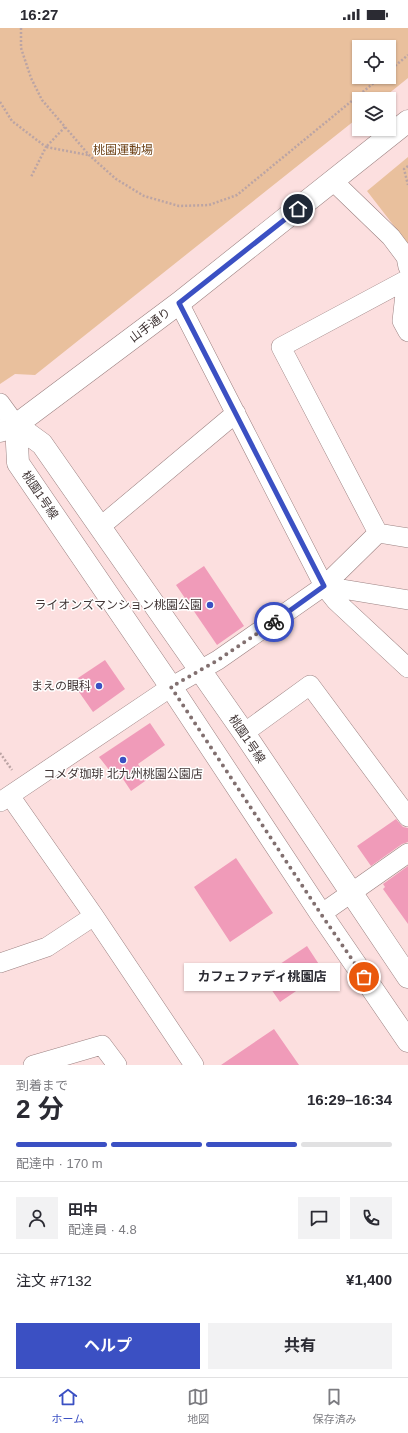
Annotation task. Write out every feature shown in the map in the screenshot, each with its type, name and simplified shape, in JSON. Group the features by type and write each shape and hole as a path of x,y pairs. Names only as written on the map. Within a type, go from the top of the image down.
{"street":[{"name":"山手通り","path":"8,428 179,303 408,121"},
{"path":"333,181 390,237 406,257 408,267"},
{"path":"378,533 281,347 408,279"},
{"path":"408,284 405,294 402,321 408,332"},
{"path":"179,303 324,586 336,601 408,668"},
{"path":"0,403 8,428"},
{"path":"100,527 236,413"},
{"name":"桃園1号線","path":"8,428 42,444 244,733 408,977"},
{"name":"桃園1号線","path":"8,428 18,463 171,687 321,914 407,1037"},
{"path":"378,533 408,538"},
{"path":"194,1065 94,916 5,799 171,687 218,660 324,586 378,533"},
{"path":"324,586 408,600"},
{"path":"244,733 310,685 408,818"},
{"path":"321,914 408,853"},
{"path":"0,963 47,947 94,916"},
{"path":"33,1065 102,1045 117,1065"}],"path":[{"path":"21,28 21,48 31,78 42,100 89,155 116,179 144,196 179,206 209,204 237,195 373,84"},
{"path":"396,65 408,55"},
{"path":"0,102 12,121 46,147 89,155"},
{"path":"31,177 46,147 65,127"},
{"path":"408,166 404,169 408,185"}],"green space":[{"name":"桃園運動場","path":"0,28 408,28 408,78 391,92 352,92 352,123 35,375 15,374 0,384"},
{"path":"408,157 408,244 367,191"}],"building":[{"name":"ライオンズマンション桃園公園","path":"204,566 244,626 217,645 176,585"},
{"name":"まえの眼科","path":"105,660 125,689 93,712 72,682"},
{"name":"コメダ珈琲 北九州桃園公園店","path":"150,723 165,745 138,764 148,779 131,791 115,767 110,771 99,757"},
{"path":"396,819 403,827 408,828 408,842 402,844 371,866 357,846"},
{"path":"236,858 273,913 230,942 194,887"},
{"path":"408,866 408,924 383,889 385,887 383,884"},
{"path":"307,946 324,972 280,1002 262,976"},
{"path":"274,1029 299,1065 221,1065"}],"way so far":[{"path":"274,622 218,660 171,687 364,977"}],"place":[{"name":"ライオンズマンション桃園公園","path":"210,605"},
{"name":"まえの眼科","path":"99,686"},
{"name":"コメダ珈琲 北九州桃園公園店","path":"123,760"},
{"name":"カフェファディ桃園店","path":"364,977"}],"route":[{"path":"274,622 324,586 179,303 298,209"}]}
